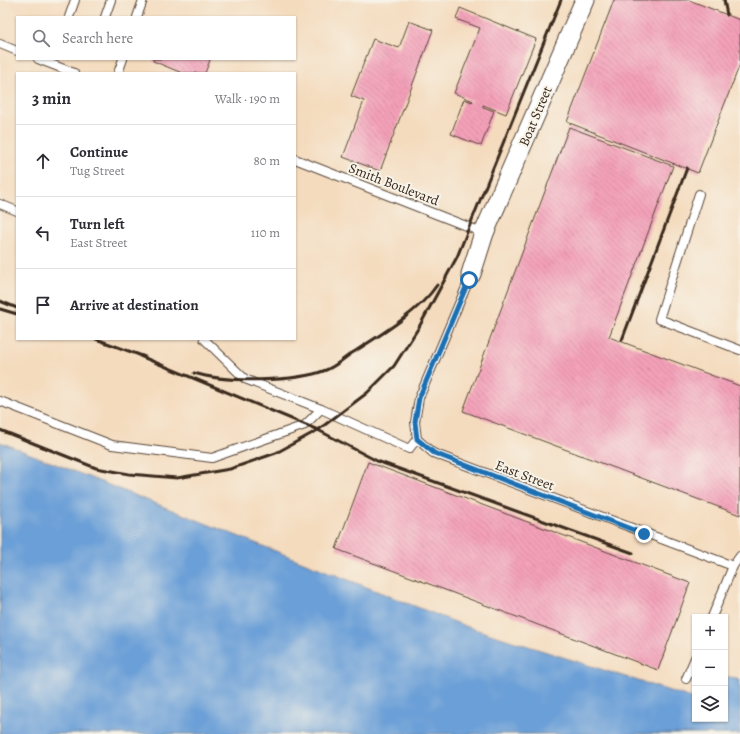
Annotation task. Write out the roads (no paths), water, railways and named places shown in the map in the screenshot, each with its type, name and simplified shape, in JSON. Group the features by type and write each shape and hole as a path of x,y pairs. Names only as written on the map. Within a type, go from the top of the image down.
{"street":[{"name":"Boat Street","path":"470,277 484,233 585,0"}],"lane":[{"path":"68,16 75,0"},
{"path":"105,16 111,0"},
{"path":"137,16 143,0"},
{"path":"0,44 16,51"},
{"path":"118,72 122,60"},
{"path":"51,61 72,72"},
{"name":"Smith Boulevard","path":"296,159 484,233"},
{"path":"699,194 659,319 740,350"},
{"path":"0,204 16,211"},
{"path":"205,340 245,379 321,409 409,448 417,439 415,422 419,398 470,277"},
{"path":"0,401 112,445 212,458 305,425 321,409"},
{"name":"East Street","path":"417,439 434,453 644,534 733,566"},
{"path":"713,614 733,566 740,556"},
{"path":"686,679 692,665"}],"water":[{"path":"0,442 465,626 692,698 692,722 728,722 728,677 740,680 740,734 0,734"}],"railway":[{"path":"0,430 96,468 129,474 177,478 230,469 276,453 318,430 367,393 394,366 419,327 457,257 561,0"},
{"path":"724,0 727,15"},
{"path":"622,340 687,168"},
{"path":"194,373 241,380 260,380 297,377 326,370 398,323 420,305 437,285"},
{"path":"0,301 16,308"},
{"path":"0,309 16,314"},
{"path":"99,340 145,357"},
{"path":"140,356 318,430 377,461 633,553"}]}
